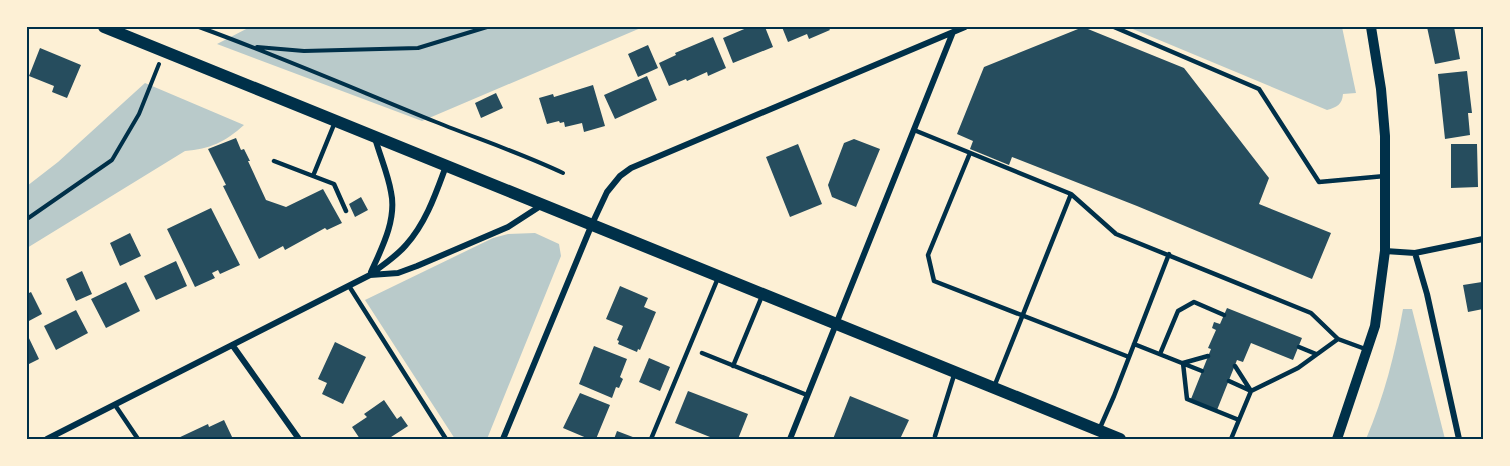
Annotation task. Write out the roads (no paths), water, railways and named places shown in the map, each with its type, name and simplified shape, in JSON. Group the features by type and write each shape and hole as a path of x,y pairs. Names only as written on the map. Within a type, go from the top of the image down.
{"main road":[{"path":"104,27 1120,439"}],"street":[{"path":"503,439 592,224 607,192 620,176 631,168 965,27"},
{"path":"1337,439 1375,326 1385,251 1386,176 1381,89 1371,27"},
{"path":"790,439 953,32"},
{"path":"370,275 386,239 392,193 375,138"},
{"path":"47,439 370,275 406,246 421,224 434,198 446,166"},
{"path":"370,275 398,273 417,266 508,227 544,204"},
{"path":"1385,251 1415,253 1483,239"},
{"path":"1415,253 1427,294 1459,439"},
{"path":"233,346 298,439"}],"lane":[{"path":"1114,27 1259,89 1319,182 1386,176"},
{"path":"313,176 335,122"},
{"path":"914,130 1071,194 1116,234 1311,313 1338,339 1368,350"},
{"path":"970,153 928,255 934,281 1129,357"},
{"path":"274,161 334,184 346,211"},
{"path":"994,387 1071,194"},
{"path":"1099,430 1169,254"},
{"path":"651,439 719,276"},
{"path":"348,286 446,439"},
{"path":"733,366 763,294"},
{"path":"1161,354 1178,311 1194,302 1224,315"},
{"path":"1231,439 1251,390 1298,368 1338,339"},
{"path":"1134,344 1202,371"},
{"path":"1299,347 1316,354"},
{"path":"702,353 807,395"},
{"path":"1184,363 1208,356"},
{"path":"1184,363 1187,399 1239,420"},
{"path":"1235,366 1251,390"},
{"path":"935,436 955,372"},
{"path":"1229,381 1251,390"},
{"path":"115,405 138,439"}]}
